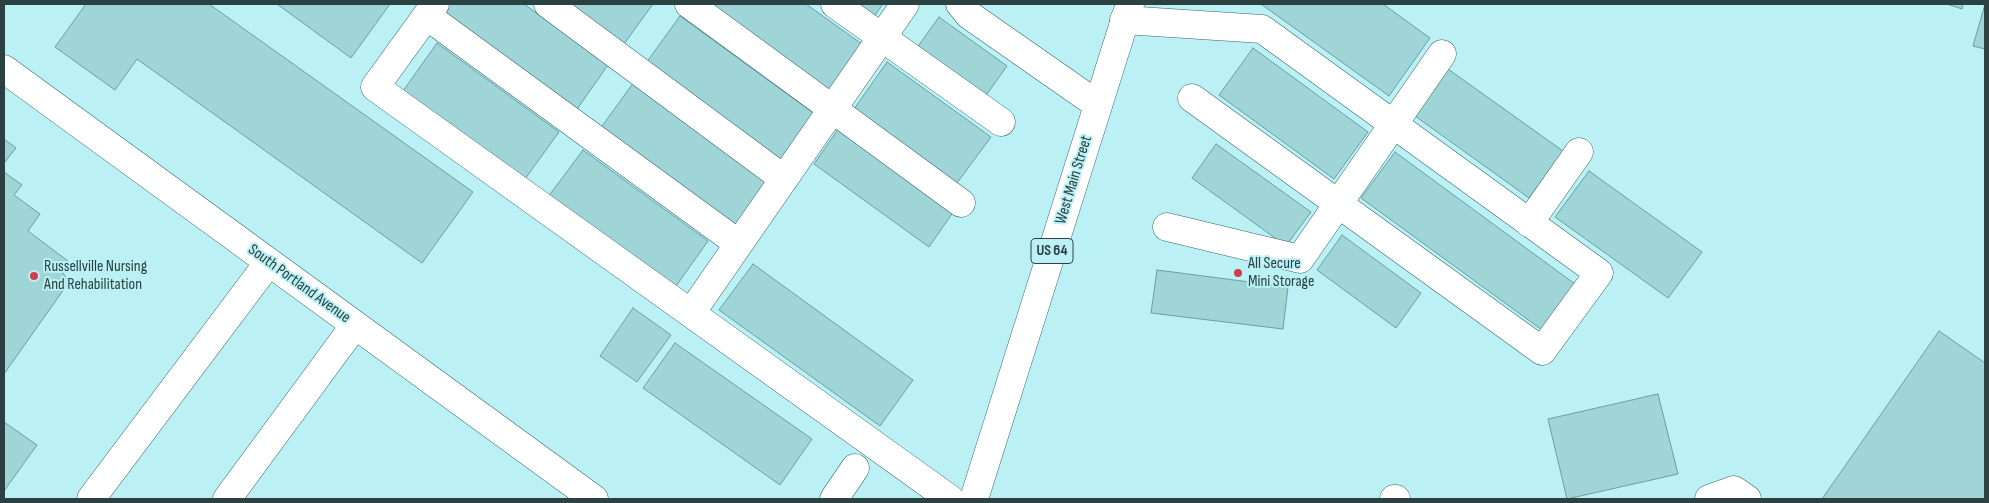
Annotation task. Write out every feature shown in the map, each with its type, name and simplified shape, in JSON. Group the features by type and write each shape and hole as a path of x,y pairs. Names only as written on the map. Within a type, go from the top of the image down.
{"street":[{"path":"548,4 784,179"},
{"path":"689,4 961,203"},
{"path":"835,4 1001,122"},
{"path":"691,313 905,4"},
{"path":"960,4 969,15 1098,105"},
{"path":"739,244 431,10 375,87 950,499"},
{"path":"1127,12 1262,29 1599,274 1542,351 1192,98"},
{"name":"West Main Street","path":"974,499 1127,12"},
{"path":"1167,227 1300,259 1442,54"},
{"name":"South Portland Avenue","path":"4,69 355,325 586,497"},
{"path":"1529,223 1579,152"},
{"path":"91,499 269,262"},
{"path":"226,499 355,325"},
{"path":"834,499 854,468"},
{"path":"1709,499 1734,490 1747,499"}],"building":[{"path":"86,4 209,4 473,192 422,263 137,59 115,90 55,47"},
{"path":"277,4 390,4 351,58"},
{"path":"448,4 524,4 608,65 575,112 440,13"},
{"path":"568,4 653,4 624,44"},
{"path":"708,4 806,4 866,47 832,94"},
{"path":"852,4 883,4 872,19"},
{"path":"1261,4 1383,4 1430,38 1389,96"},
{"path":"1947,4 1963,4 1962,9"},
{"path":"1985,4 1985,49 1973,46"},
{"path":"680,16 816,115 781,162 646,63"},
{"path":"939,17 1007,66 982,101 914,52"},
{"path":"437,43 559,132 525,179 403,91"},
{"path":"1253,48 1368,132 1334,179 1219,95"},
{"path":"887,62 991,137 957,183 854,109"},
{"path":"1448,69 1563,151 1529,198 1415,116"},
{"path":"634,82 769,180 735,227 600,129"},
{"path":"839,128 954,211 929,247 814,164"},
{"path":"4,139 16,148 4,163"},
{"path":"1216,144 1311,212 1286,246 1192,178"},
{"path":"583,150 708,241 674,289 548,197"},
{"path":"1395,152 1575,284 1542,330 1361,198"},
{"path":"1589,171 1702,252 1668,298 1555,217"},
{"name":"Russellville Nursing And Rehabilitation","path":"4,172 22,185 14,195 40,214 28,231 68,261 61,270 69,282 4,374"},
{"path":"1342,235 1421,293 1396,328 1317,270"},
{"path":"753,264 913,380 880,426 719,310"},
{"path":"1157,270 1288,287 1283,329 1151,313"},
{"path":"633,308 671,335 637,382 600,356"},
{"path":"1939,331 1985,363 1985,499 1822,499"},
{"path":"675,343 812,439 780,485 643,388"},
{"path":"1658,394 1678,474 1567,499 1548,419"},
{"path":"4,422 37,445 4,491"}],"place":[{"name":"All Secure Mini Storage","path":"1238,273"},
{"name":"Russellville Nursing And Rehabilitation","path":"34,276"}]}
